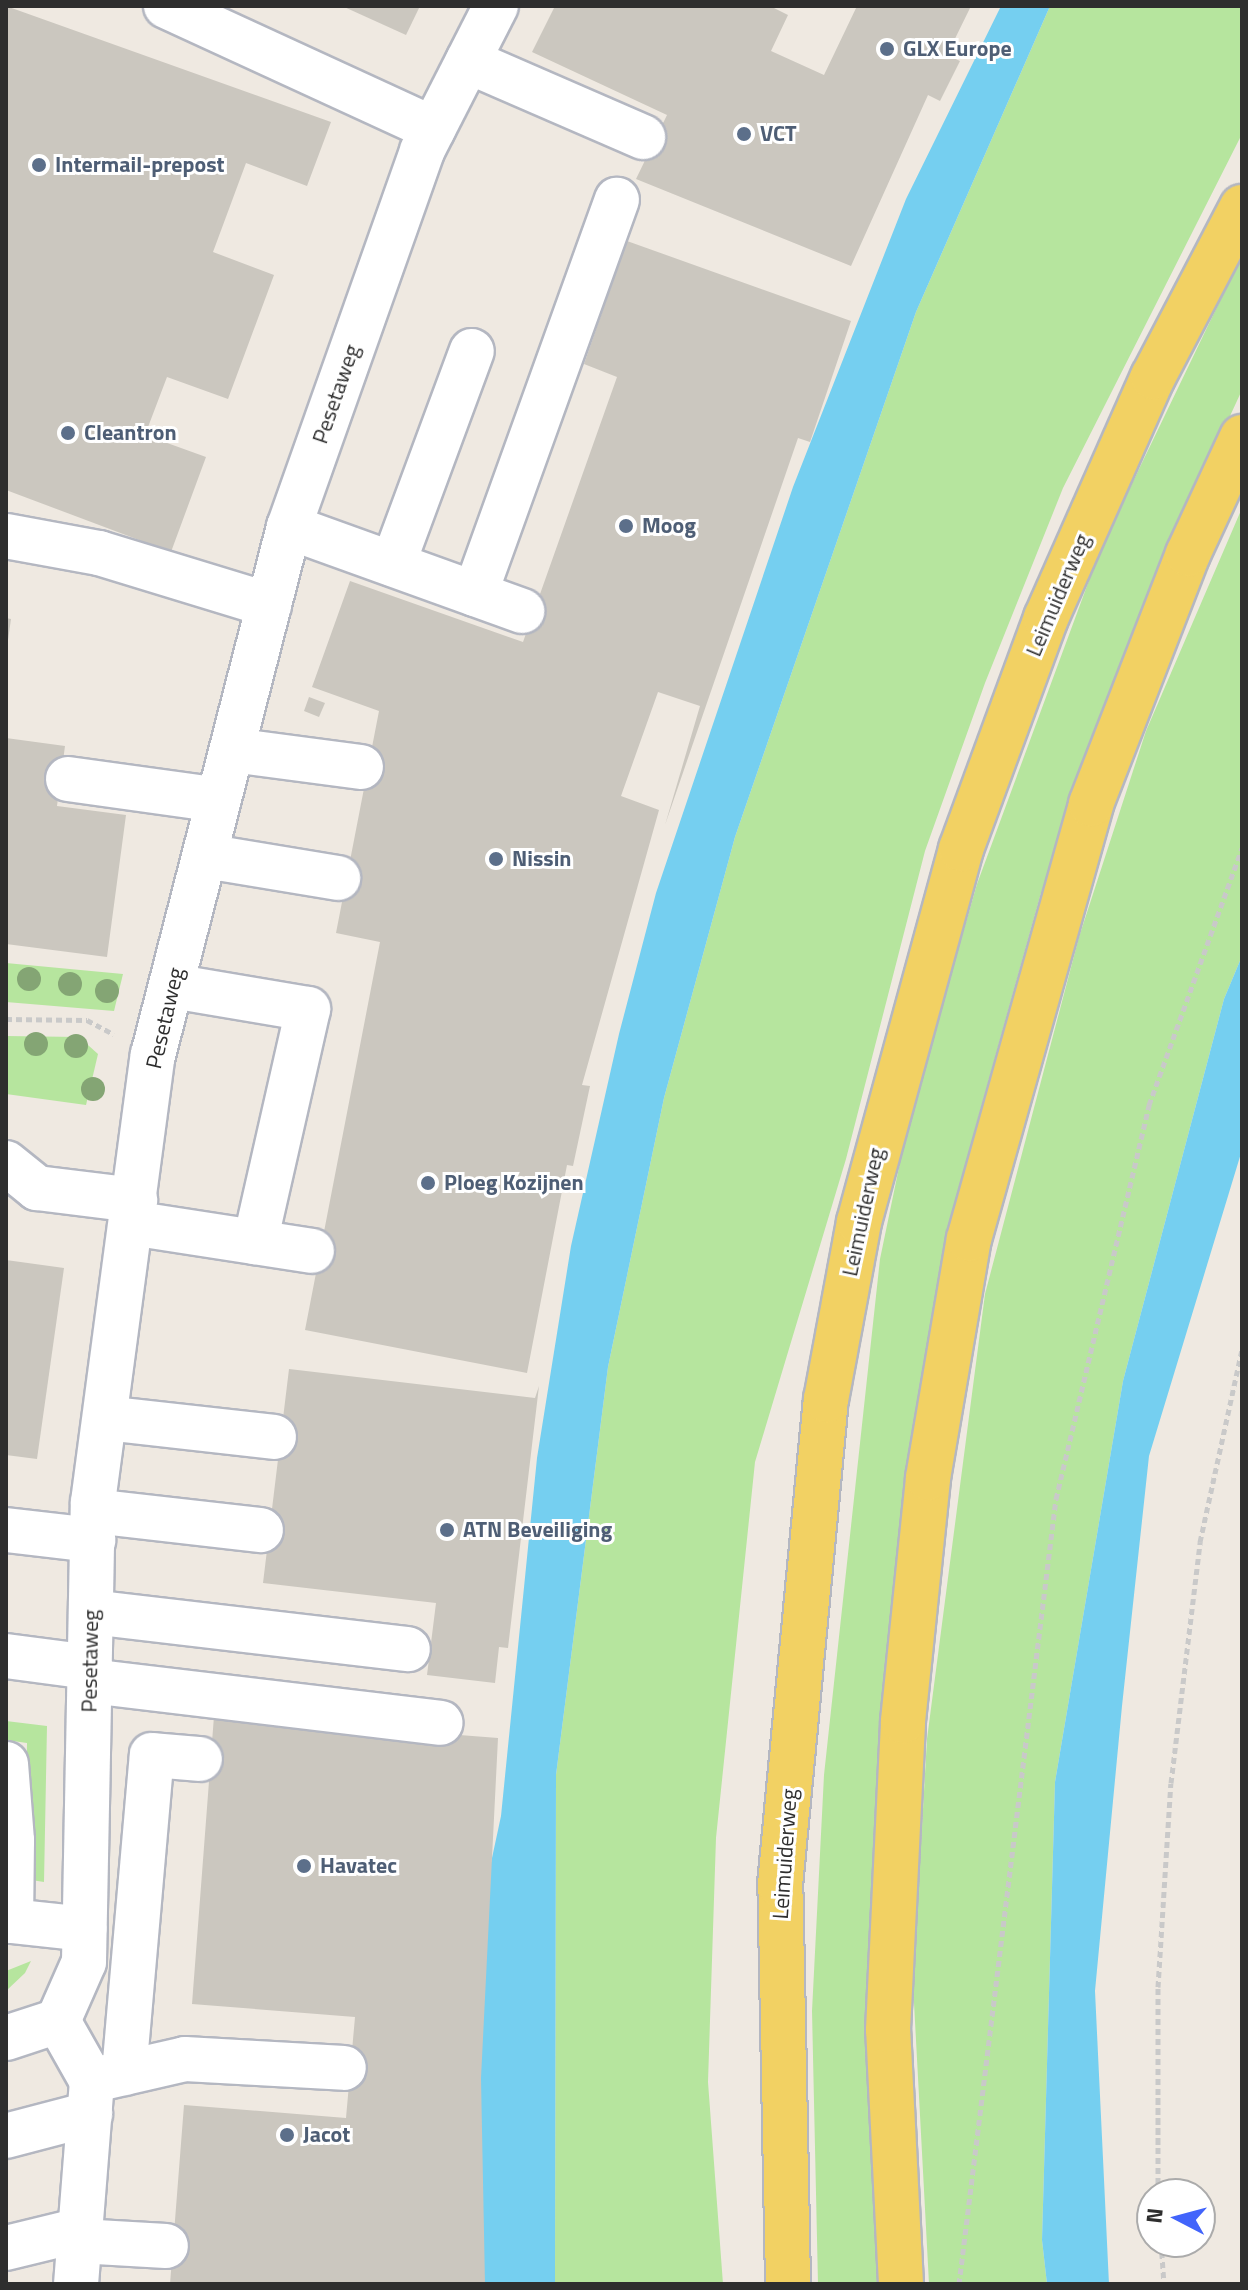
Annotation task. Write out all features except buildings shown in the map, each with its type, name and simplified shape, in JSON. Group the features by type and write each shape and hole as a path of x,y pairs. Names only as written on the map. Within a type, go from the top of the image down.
{"main road":[{"name":"Leimuiderweg","path":"788,2284 780,1885 826,1400 859,1222 961,849 1046,618 1153,377 1242,207"},
{"path":"901,2284 888,2030 903,1721 928,1478 969,1239 1091,804 1188,554 1242,437"}],"street":[{"path":"166,6 433,129"},
{"name":"Pesetaweg","path":"58,2021 84,1962 93,1525 153,1055 289,527 433,129 496,6"},
{"path":"468,61 643,137"},
{"path":"475,594 617,200"},
{"path":"393,564 472,351"},
{"path":"289,527 522,611"},
{"path":"6,536 99,553 269,605"},
{"path":"232,750 361,767"},
{"path":"68,779 219,800"},
{"path":"205,856 338,878"},
{"path":"172,986 308,1009 255,1242"},
{"path":"6,1163 37,1188 255,1242 312,1251"},
{"path":"105,1418 274,1437"},
{"path":"6,1530 93,1525 261,1530"},
{"path":"91,1612 408,1649"},
{"path":"6,1656 90,1674 440,1723"},
{"path":"76,2284 80,2235 152,1755 200,1759"},
{"path":"6,1764 9,1913 85,1929"},
{"path":"6,2038 58,2021 102,2089"},
{"path":"6,2136 102,2089 185,2059 344,2068"},
{"path":"6,2248 80,2235 166,2246"}],"path":[{"path":"959,2284 960,2236 1006,1954 1024,1734 1056,1499 1149,1105 1242,848"},
{"path":"6,1019 87,1020 153,1055"},
{"path":"1158,2178 1158,1987 1171,1783 1200,1542 1242,1350"},
{"path":"1162,2258 1164,2284"}],"green space":[{"path":"1050,6 1242,6 1242,134 1063,488 985,683 925,851 846,1159 755,1462 716,1838 708,2082 723,2284 555,2284 556,1775 608,1367 664,1098 735,837 916,312"},
{"path":"1242,255 1242,390 1142,607 1041,893 975,1129 917,1413 890,1629 870,1980 878,2284 818,2284 812,2011 824,1775 880,1259 908,1124 977,884 1101,548"},
{"path":"1242,508 1242,956 1224,999 1123,1381 1055,1782 1042,2240 1047,2284 929,2284 913,1984 927,1739 985,1294 1079,937 1146,731"},
{"path":"6,963 123,974 114,1011 6,1002"},
{"path":"6,1036 79,1037 98,1054 86,1105 6,1094"},
{"path":"6,1721 47,1726 44,1882 25,1879 27,1743 6,1740"},
{"path":"31,1961 25,1973 6,1991 6,1971"}],"water":[{"path":"1001,6 1050,6 916,312 735,837 664,1098 608,1367 556,1775 555,2284 476,2284 471,1956 501,1816 537,1458 571,1246 619,1034 656,893 793,487 906,199"},
{"path":"1242,956 1242,1150 1149,1456 1122,1706 1095,1991 1109,2284 1047,2284 1042,2240 1055,1782 1123,1381 1224,999"}],"place":[{"name":"GLX Europe","path":"887,49"},
{"name":"VCT","path":"744,134"},
{"name":"Intermail-prepost","path":"39,165"},
{"name":"Cleantron","path":"68,433"},
{"name":"Moog","path":"626,526"},
{"name":"Nissin","path":"496,859"},
{"name":"Ploeg Kozijnen","path":"428,1183"},
{"name":"ATN Beveiliging","path":"447,1530"},
{"name":"Havatec","path":"304,1866"},
{"name":"Jacot","path":"287,2135"}]}
